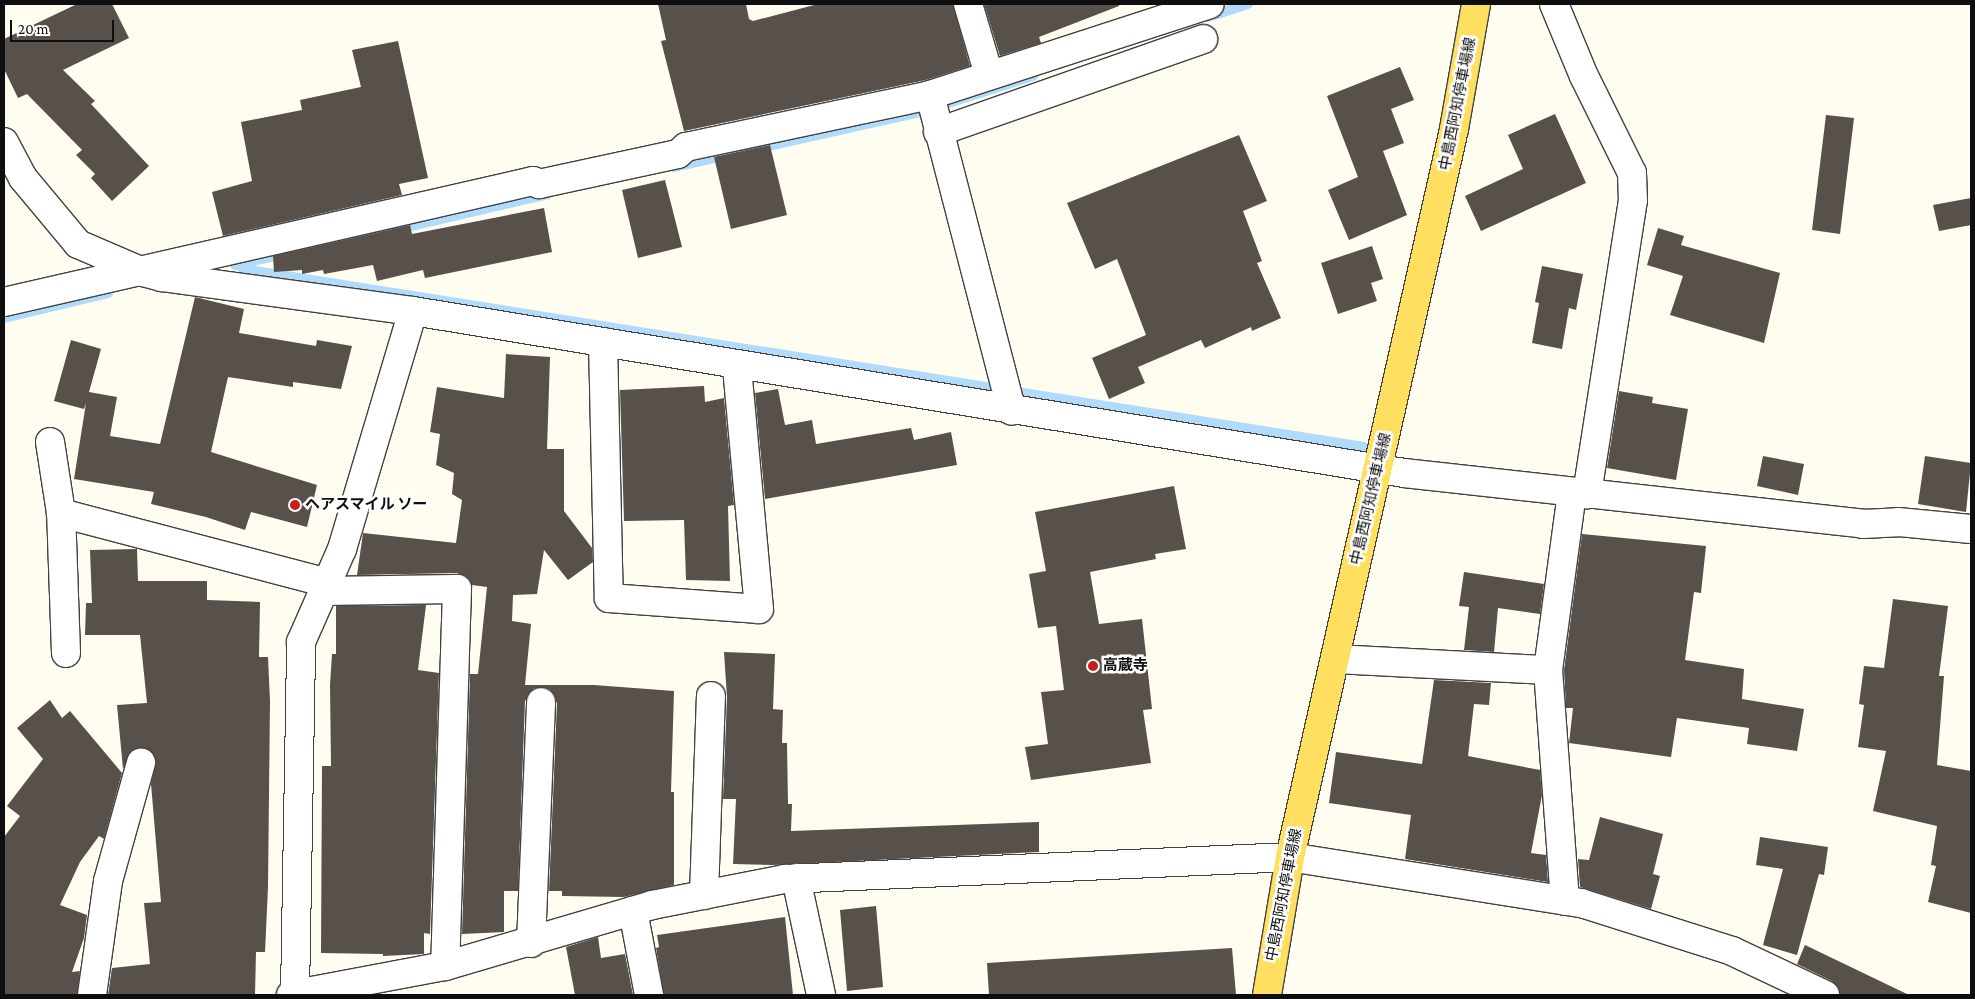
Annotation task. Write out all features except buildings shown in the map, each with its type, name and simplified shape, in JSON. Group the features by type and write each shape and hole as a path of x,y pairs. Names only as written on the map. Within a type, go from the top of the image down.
{"main road":[{"name":"中島西阿知停車場線","path":"1267,995 1290,857 1454,129 1476,4"}],"street":[{"path":"968,4 989,75"},
{"path":"933,111 989,75 1169,10 1210,4"},
{"path":"1554,4 1584,76 1632,173 1633,200 1585,485 1548,670 1566,901"},
{"path":"4,302 143,272 533,181 539,184 678,154 686,147 933,111 1203,39"},
{"path":"933,111 1010,398"},
{"path":"4,142 23,178 78,244 143,272 413,311 737,365 1010,398 1378,468 1585,485 1863,524 1898,522 1971,529"},
{"path":"413,311 342,549 301,642 294,995 444,966 530,943 633,911 704,895 796,878 1290,857 1566,901 1732,951 1825,995"},
{"path":"603,342 610,598 759,609 737,365"},
{"path":"50,442 61,513 66,652"},
{"path":"61,513 325,587 457,589 444,966"},
{"path":"1334,658 1548,670"},
{"path":"704,895 711,696"},
{"path":"530,943 541,702"},
{"path":"92,995 108,881 141,763"},
{"path":"796,878 821,995"},
{"path":"633,911 649,995"}],"waterway":[{"path":"1208,17 1248,4"},
{"path":"674,167 920,112 1033,76"},
{"path":"399,229 548,194"},
{"path":"235,265 284,254"},
{"path":"239,264 243,269 1364,447"},
{"path":"4,318 108,293"}],"place":[{"name":"ヘアスマイル ソー","path":"295,505"},
{"name":"高蔵寺","path":"1093,666"}]}
